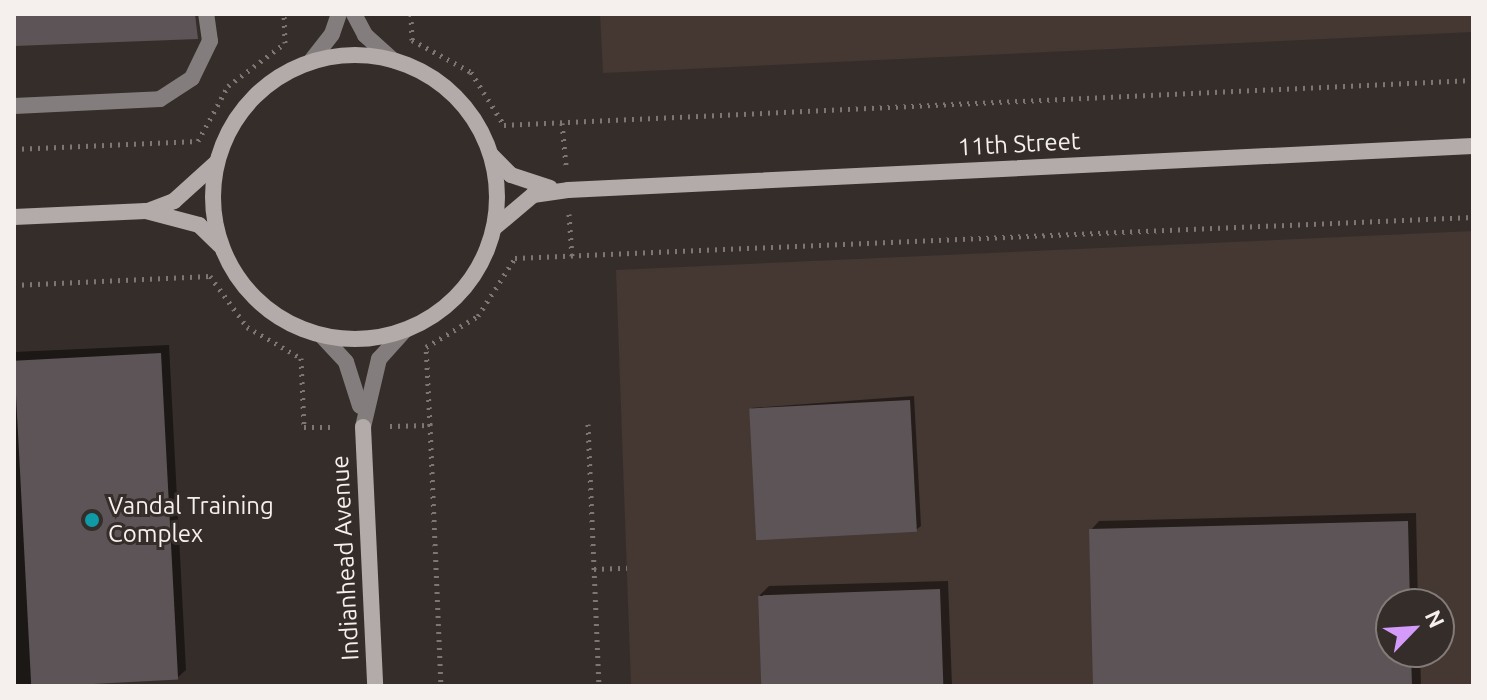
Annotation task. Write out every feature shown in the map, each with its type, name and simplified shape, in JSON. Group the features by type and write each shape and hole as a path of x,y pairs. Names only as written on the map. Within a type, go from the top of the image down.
{"main road":[{"path":"490,153 497,190 494,228 481,264 459,295 404,331 363,339 322,336 285,321 261,304 238,278 221,246 212,199 216,163 229,130 249,101 274,79 311,61 351,54 393,60 428,75 458,99 490,153 524,181 568,190"},
{"name":"11th Street","path":"568,190 1473,146"},
{"path":"14,217 146,211 174,201 216,163"},
{"path":"494,228 533,195 568,190"},
{"path":"146,211 199,225 221,246"},
{"name":"Indianhead Avenue","path":"363,427 375,686"}],"street":[{"path":"14,106 160,99 192,78 210,41 206,14"},
{"path":"311,61 332,34 339,14"},
{"path":"354,14 365,35 393,60"},
{"path":"363,427 368,388 379,359 404,331"},
{"path":"322,336 357,382 363,427"}],"path":[{"path":"411,14 412,40 471,72 504,125 1473,80"},
{"path":"562,123 572,256"},
{"path":"441,686 426,347 478,316 515,258 1473,217"},
{"path":"14,285 210,276 247,327 301,358 304,427 430,425"},
{"path":"588,424 599,686"},
{"path":"594,569 627,568"}],"shaded area":[{"path":"600,14 1473,14 1473,32 603,73"},
{"path":"1473,231 1473,686 631,686 616,270"}],"building":[{"path":"14,14 195,14 198,39 14,46"},
{"name":"Vandal Training Complex","path":"161,353 178,680 31,686 14,361"},
{"path":"910,400 917,532 756,540 749,408"},
{"path":"1408,521 1410,588 1375,588 1375,668 1411,668 1412,686 1093,686 1089,529"},
{"path":"940,589 943,686 761,686 758,595"}],"place":[{"name":"Vandal Training Complex","path":"92,520"}]}
